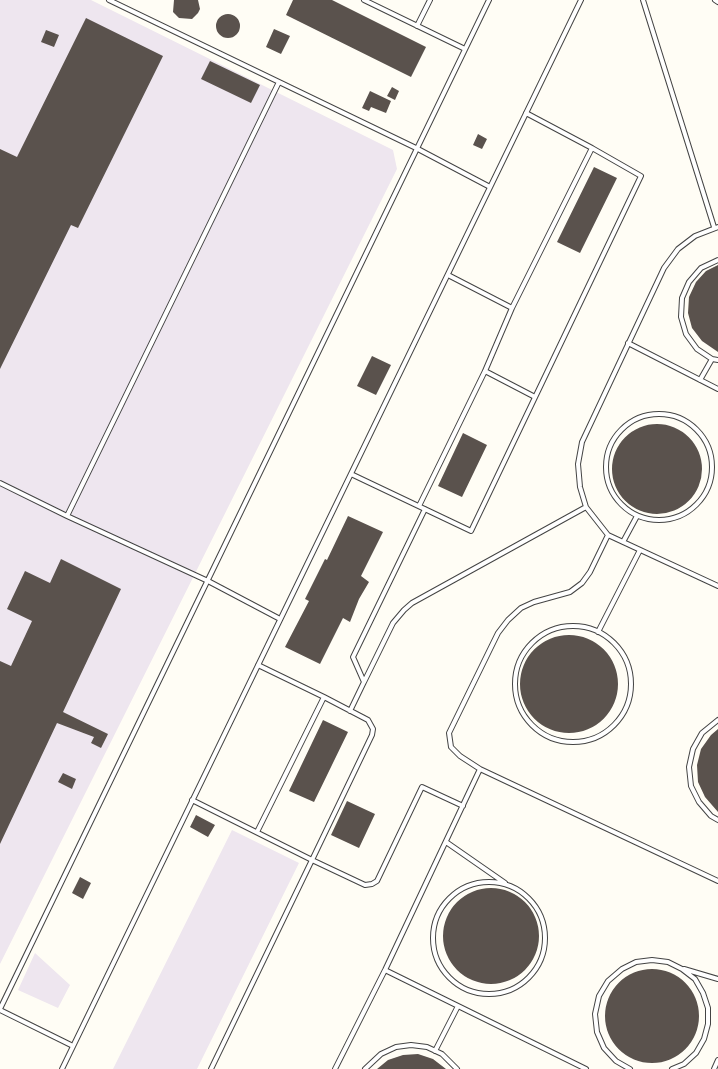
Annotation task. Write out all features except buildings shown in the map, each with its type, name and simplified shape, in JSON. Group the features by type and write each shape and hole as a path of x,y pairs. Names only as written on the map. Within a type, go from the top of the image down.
{"lane":[{"path":"109,0 416,148 490,187"},
{"path":"364,0 465,49"},
{"path":"417,26 430,0"},
{"path":"73,1046 0,1010 488,0"},
{"path":"62,1069 581,0"},
{"path":"643,0 716,227 695,236 678,249 664,268 582,442 578,464 580,487 586,507 608,535 718,586"},
{"path":"67,516 279,82"},
{"path":"351,474 472,531 641,176 526,113"},
{"path":"419,506 485,371 512,308 592,148"},
{"path":"718,260 702,268 689,282 682,298 681,317 686,334 697,349 712,359 718,360"},
{"path":"448,275 512,308"},
{"path":"628,343 718,389"},
{"path":"700,380 712,359"},
{"path":"485,371 535,397"},
{"path":"661,414 679,418 693,426 704,439 711,454 712,466 708,488 699,502 681,515 670,519 654,520 637,516 622,506 611,491 606,474 607,455 614,438 627,425 643,417 661,414"},
{"path":"0,483 67,516 208,580 280,619"},
{"path":"350,711 393,623 408,606 586,507"},
{"path":"364,682 353,657 425,509"},
{"path":"623,542 637,516"},
{"path":"608,535 590,572 582,583 570,592 534,602 521,608 508,620 498,633 449,733 451,747 460,756 480,769 718,881"},
{"path":"598,632 640,550"},
{"path":"576,626 598,632 610,639 622,652 629,669 631,687 628,705 619,721 605,733 588,741 570,743 552,739 536,730 524,717 516,700 514,682 518,664 527,648 541,635 558,628 576,626"},
{"path":"211,1069 372,736 373,729 368,720 258,665"},
{"path":"257,832 324,697"},
{"path":"718,720 702,733 693,749 689,767 691,786 699,802 711,816 718,820"},
{"path":"335,1069 385,970 480,769"},
{"path":"192,800 365,885 372,884 377,881 422,786 463,806"},
{"path":"446,842 505,883 520,890 532,900 541,914 545,929 545,945 541,960 533,974 521,984 505,992 487,994 469,991 454,982 441,969 434,952 432,934 436,917 446,901 459,890 474,883 490,881 505,883"},
{"path":"630,1069 616,1061 604,1048 597,1032 595,1014 599,996 608,981 622,969 636,962 652,960 668,962 682,969 695,979 703,993 708,1008 708,1024 704,1039 696,1053 684,1064 672,1069"},
{"path":"682,969 718,979"},
{"path":"385,970 586,1069"},
{"path":"435,1051 458,1006"},
{"path":"365,1069 381,1054 396,1047 411,1045 427,1048 442,1054 457,1069"},
{"path":"714,1069 718,1060"}],"shaded area":[{"path":"0,0 91,0 393,150 397,169 0,964"},
{"path":"232,830 299,863 197,1069 113,1069"},
{"path":"35,953 70,985 58,1008 18,990"}]}
